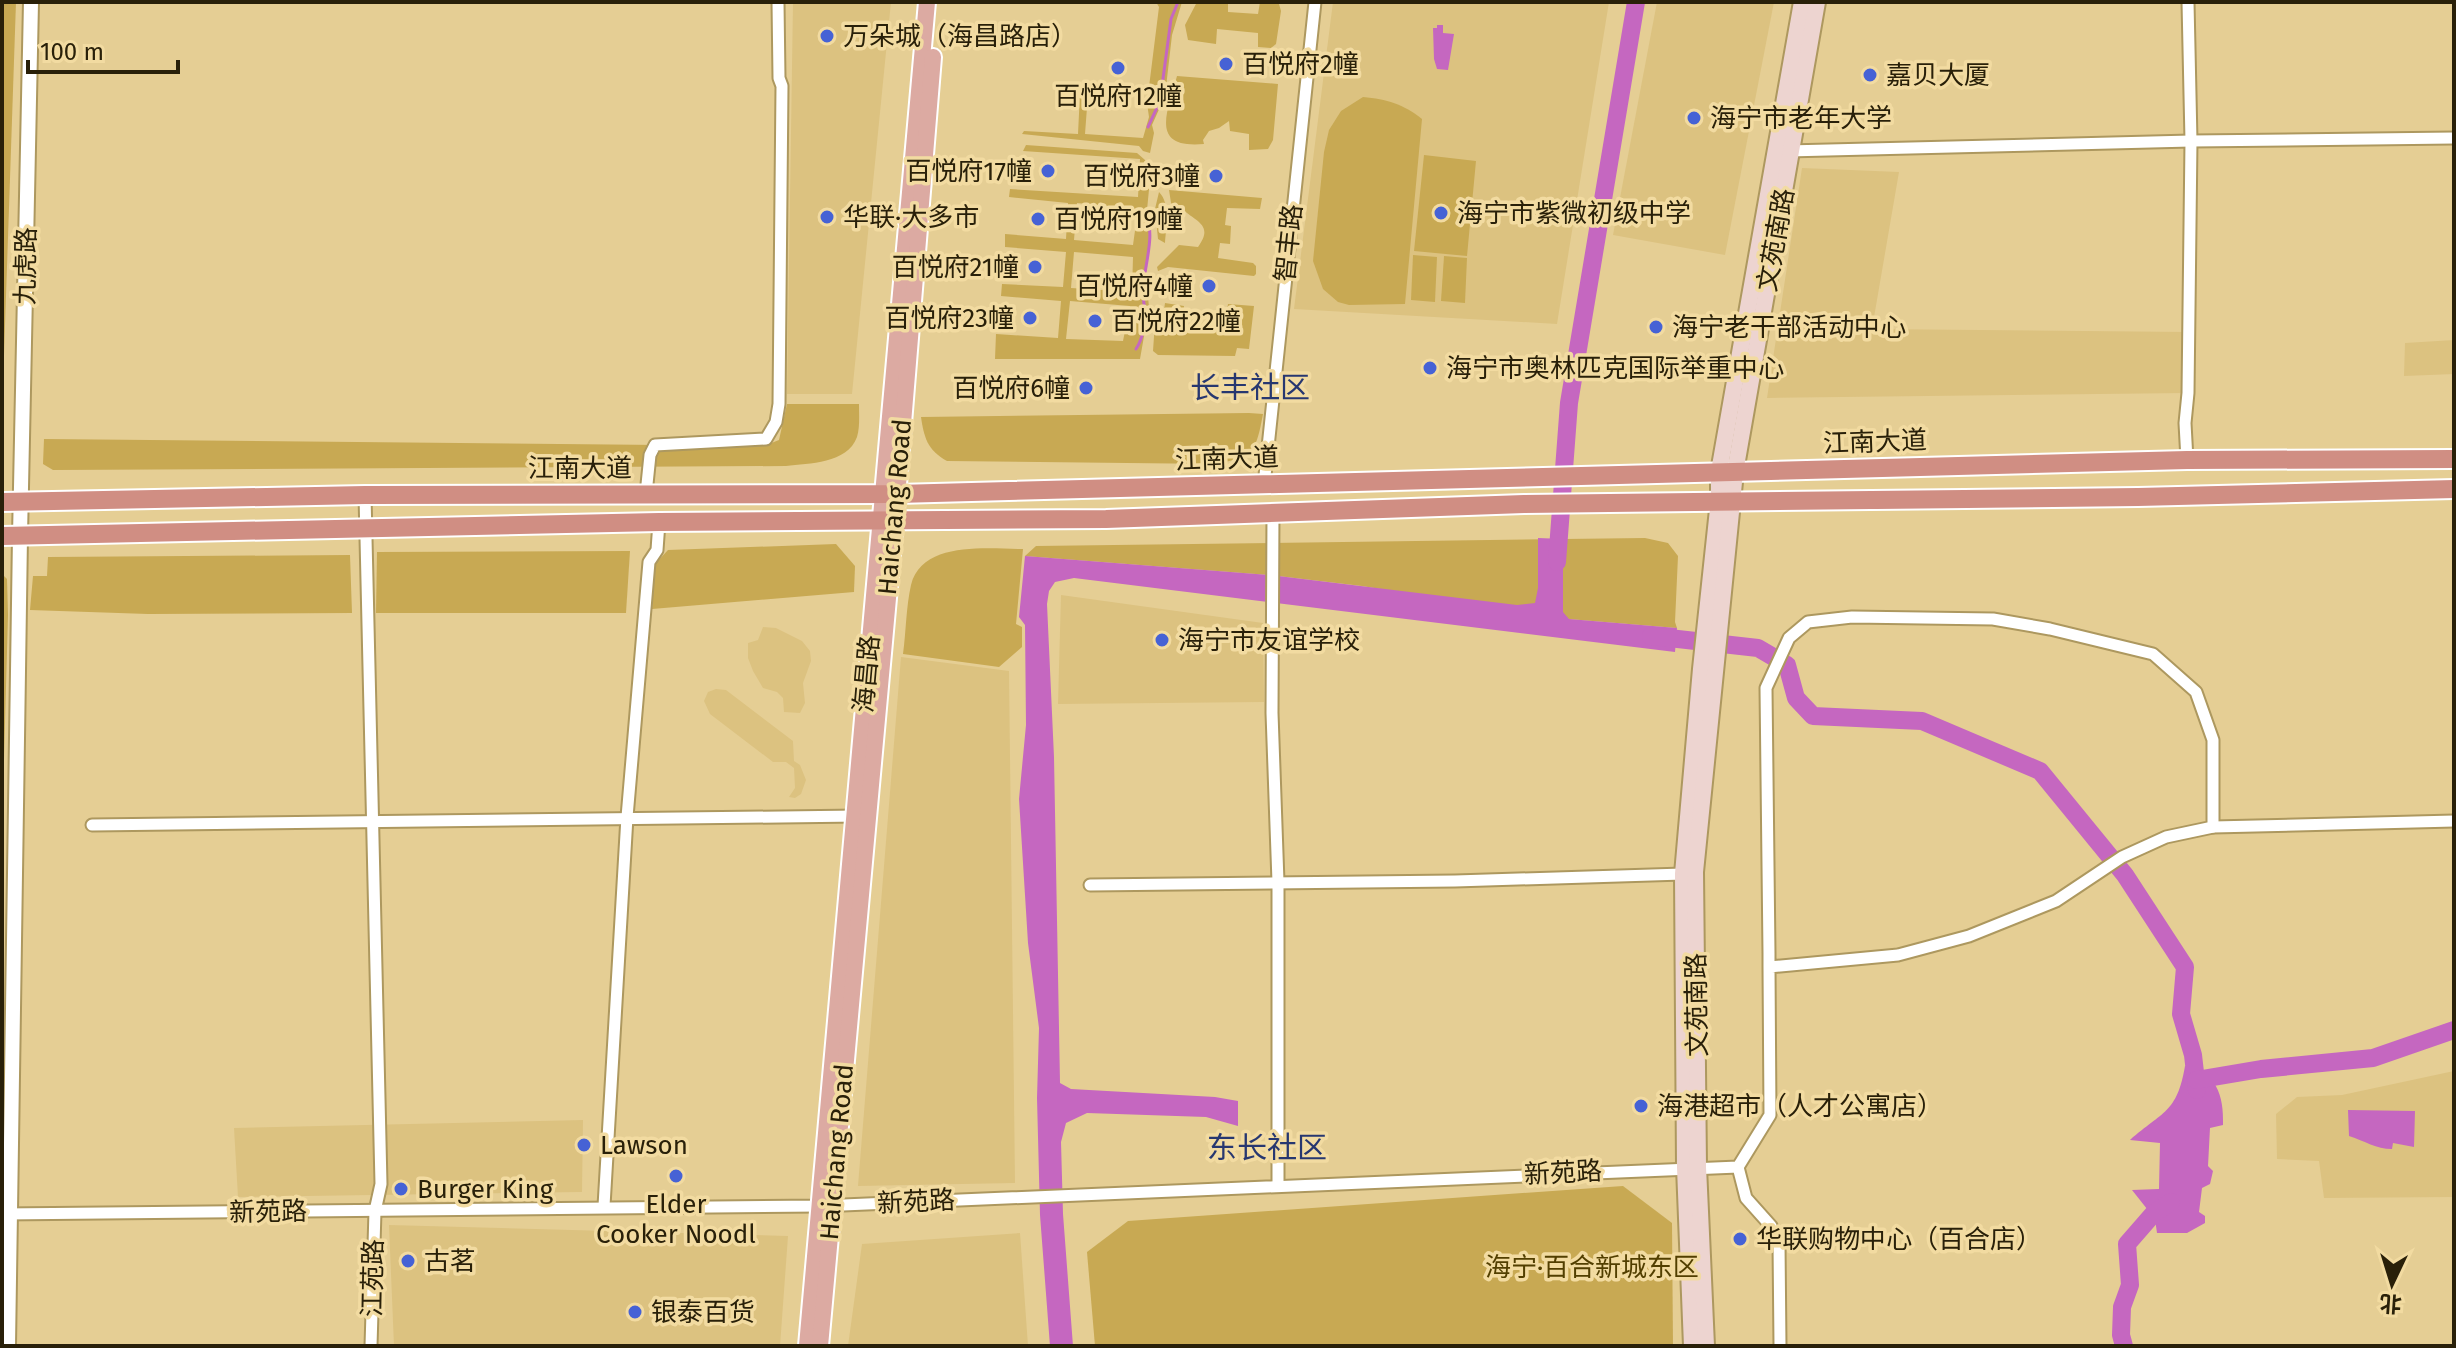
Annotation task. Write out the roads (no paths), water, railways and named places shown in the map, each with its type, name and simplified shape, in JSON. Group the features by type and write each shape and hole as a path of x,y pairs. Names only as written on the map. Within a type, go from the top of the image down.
{"highway":[{"name":"江南大道","path":"11,502 365,495 890,493 2187,460 2454,459"},
{"name":"江南大道","path":"11,536 659,522 1106,519 1599,502 2138,497 2454,489"}],"main road":[{"name":"海昌路","path":"860,816 888,522 927,2"},
{"name":"Haichang Road","path":"890,493 938,2"},
{"name":"文苑南路","path":"1784,151 1802,2"},
{"name":"文苑南路","path":"1692,1346 1695,872 1713,621 1727,472 1784,151 1817,2"},
{"name":"文苑南路","path":"1706,1346 1691,1167 1683,874 1709,667"},
{"name":"Haichang Road","path":"820,1346 826,1206 860,816"},
{"path":"807,1346 826,1206"}],"street":[{"name":"九虎路","path":"8,1346 6,1214 11,502 31,2"},
{"path":"646,494 650,455 655,445 766,439 776,422 779,404 782,102 778,2"},
{"name":"智丰路","path":"1264,485 1315,2"},
{"path":"2187,460 2185,423 2191,141 2188,2"},
{"path":"1784,151 2454,138"},
{"name":"江苑路","path":"365,495 381,1184 375,1211 371,1346"},
{"path":"1273,512 1272,713 1278,882 1278,1185"},
{"path":"604,1206 627,817 649,562 657,550 659,522"},
{"path":"1780,1346 1779,1243 1771,1226 1746,1198 1738,1167 1770,1115 1766,688 1788,640 1808,622 1852,617 1993,619 2050,629 2153,654 2196,692 2213,740 2213,827"},
{"path":"92,825 860,816"},
{"path":"1769,967 1898,955 1969,936 2056,901 2122,857 2166,837 2213,827 2454,821"},
{"path":"1090,885 1455,881 1683,874"},
{"name":"新苑路","path":"6,1214 826,1206 1738,1167"}],"waterway":[{"path":"1148,127 1160,101 1171,19 1178,2"},
{"path":"1557,562 1569,403 1636,2"},
{"path":"1136,349 1145,321 1143,293 1150,231 1145,211"},
{"path":"1651,636 1758,648 1787,665 1796,698 1813,716 1922,721 2040,771 2125,875 2185,967 2181,1014 2193,1055 2197,1090"},
{"path":"2196,1080 2261,1069 2373,1058 2454,1030"},
{"path":"2124,1346 2121,1335 2122,1307 2130,1285 2127,1244 2154,1213 2171,1202"}],"place":[{"name":"万朵城（海昌路店）","path":"827,36"},
{"name":"百悦府2幢","path":"1226,64"},
{"name":"百悦府12幢","path":"1118,68"},
{"name":"嘉贝大厦","path":"1870,75"},
{"name":"海宁市老年大学","path":"1694,118"},
{"name":"百悦府17幢","path":"1048,171"},
{"name":"百悦府3幢","path":"1216,176"},
{"name":"海宁市紫微初级中学","path":"1441,213"},
{"name":"华联·大多市","path":"827,217"},
{"name":"百悦府19幢","path":"1038,219"},
{"name":"百悦府21幢","path":"1035,267"},
{"name":"百悦府4幢","path":"1209,286"},
{"name":"百悦府23幢","path":"1030,318"},
{"name":"百悦府22幢","path":"1095,321"},
{"name":"海宁老干部活动中心","path":"1656,327"},
{"name":"海宁市奥林匹克国际举重中心","path":"1430,368"},
{"name":"百悦府6幢","path":"1086,388"},
{"name":"海宁市友谊学校","path":"1162,640"},
{"name":"海港超市（人才公寓店）","path":"1641,1106"},
{"name":"Lawson","path":"584,1145"},
{"name":"Elder Cooker Noodl","path":"676,1176"},
{"name":"Burger King","path":"401,1189"},
{"name":"华联购物中心（百合店）","path":"1740,1239"},
{"name":"古茗","path":"408,1261"},
{"name":"银泰百货","path":"635,1312"}],"district":[{"name":"长丰社区","path":"1250,388"},
{"name":"东长社区","path":"1267,1148"}],"park label":[{"name":"海宁·百合新城东区","path":"1592,1267"}]}
